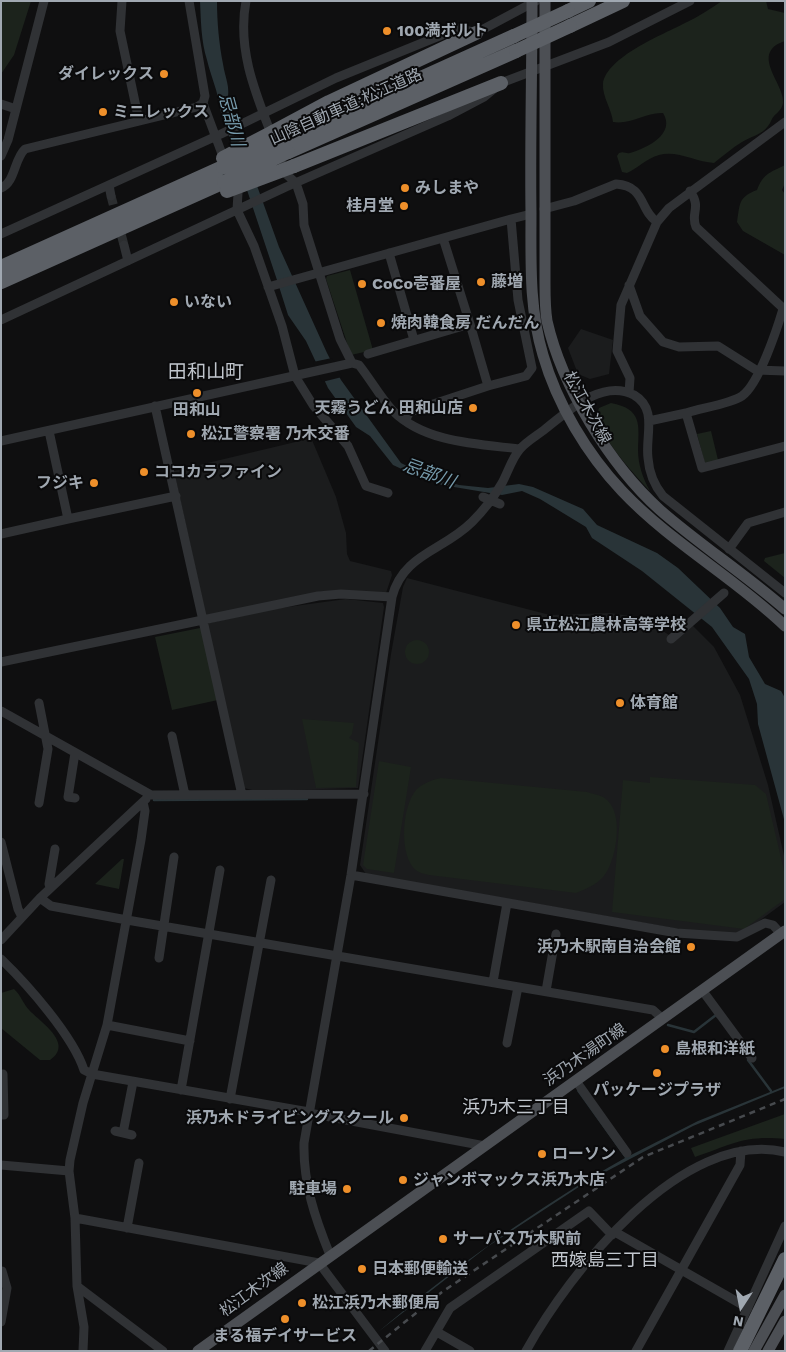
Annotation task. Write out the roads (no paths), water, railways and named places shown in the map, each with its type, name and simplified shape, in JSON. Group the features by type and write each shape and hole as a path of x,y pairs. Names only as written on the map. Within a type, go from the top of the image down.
{"highway":[{"name":"山陰自動車道;松江道路","path":"1,282 177,204 226,187 281,142 589,1"},
{"name":"山陰自動車道;松江道路","path":"1,267 138,206 222,164 516,50 623,1"},
{"path":"281,142 329,102 476,33"},
{"path":"226,187 294,166 501,83"},
{"path":"740,1351 785,1259"}],"main road":[{"name":"松江木次線","path":"545,1 546,67 543,246 547,320 565,376 578,403 628,476 655,505 785,609"},
{"name":"松江木次線","path":"534,2 531,269 536,322 550,375 566,412 601,466 636,505 658,525 746,592 785,626"},
{"name":"浜乃木湯町線","path":"330,1256 783,933"},
{"name":"松江木次線","path":"198,1351 330,1256"},
{"path":"754,1351 782,1300"},
{"path":"768,1351 785,1321"}],"street":[{"path":"1,156 16,109 44,1"},
{"path":"122,1 120,31 139,121"},
{"path":"189,1 204,96 203,103 218,135 238,192 240,208 270,287 300,375 313,405 348,446 366,486 388,493"},
{"path":"246,1 242,22 244,47 260,115 286,174 296,183 303,204 304,225 317,274 349,364"},
{"path":"1,320 286,187 448,116 484,98 501,83 609,42 690,1"},
{"path":"1,234 218,135 336,78 459,28 476,33 534,2"},
{"path":"1,188 9,183 18,159 25,149 197,107 203,103"},
{"path":"1,104 16,109"},
{"path":"629,393 630,378 626,367 619,358 617,337 621,305 657,222 669,208 690,191 785,122"},
{"path":"544,209 574,201 616,184 624,184 637,192 653,219 657,222"},
{"path":"110,185 111,196"},
{"path":"649,421 686,413 743,395 760,371 784,310 696,228 694,220 697,202 690,191"},
{"path":"270,287 531,214"},
{"path":"405,421 409,414 418,410 488,386 526,376 532,368 518,300 511,219"},
{"path":"443,238 488,386"},
{"path":"124,245 128,261"},
{"path":"388,253 414,340"},
{"path":"629,285 640,316 663,342 679,347 718,346 760,371 785,371"},
{"path":"368,354 470,324"},
{"path":"1,441 349,364 359,365 380,396 405,421 424,432 442,437 520,449"},
{"path":"330,1256 314,1215 305,1176 304,1143 352,875 392,597 397,580 408,566 458,534 492,500 520,449 578,403 610,391 629,393 645,404 649,421 648,458 657,488 689,518 785,593"},
{"path":"155,406 242,794"},
{"path":"686,413 702,468 785,446"},
{"path":"49,431 68,519"},
{"path":"1,534 176,496"},
{"path":"729,549 748,523 785,512"},
{"path":"671,639 724,593"},
{"path":"1,662 318,596 341,594 392,597"},
{"path":"39,703 47,740 39,803"},
{"path":"1,711 47,740 151,795 364,794"},
{"path":"172,736 185,795"},
{"path":"68,797 74,755"},
{"path":"1,940 50,888 151,795"},
{"path":"83,1351 84,1327 77,1286 75,1218 69,1171 83,1103 107,1025 141,840 145,811 143,802"},
{"path":"1,842 18,909 22,917"},
{"path":"50,888 49,884 55,849"},
{"path":"159,958 174,857"},
{"path":"181,1090 220,870"},
{"path":"352,875 677,933 737,937 765,923 773,925 783,933"},
{"path":"230,1099 271,880"},
{"path":"40,898 51,906 127,920 653,1010 662,1019"},
{"path":"493,982 507,904"},
{"path":"546,991 556,934"},
{"path":"1,959 54,1019 79,1055 84,1070 92,1074 485,1146"},
{"path":"508,1043 518,986"},
{"path":"702,990 752,1058"},
{"path":"107,1025 190,1041"},
{"path":"1,1115 4,1115 3,1074"},
{"path":"576,1081 627,1153"},
{"path":"123,1133 133,1082"},
{"path":"526,1351 559,1298 584,1265 613,1233 643,1206 690,1170 726,1154 758,1149 785,1152"},
{"path":"636,1351 740,1165 741,1151"},
{"path":"127,1228 139,1163"},
{"path":"1,1165 69,1171"},
{"path":"425,1351 450,1308 589,1211 613,1233 748,1308"},
{"path":"75,1218 319,1263 384,1351"},
{"path":"728,1351 785,1226"},
{"path":"1,1322 7,1288 2,1271"},
{"path":"77,1286 163,1351"},
{"path":"436,1332 470,1351"}],"water":[{"name":"忌部川","path":"200,1 217,1 219,41 228,87 227,102 279,247 341,380 401,463 425,475 459,485 488,488 519,484 533,487 583,509 597,525 657,553 678,568 720,608 733,627 745,634 749,657 765,684 781,691 785,698 785,823 758,724 757,704 749,679 712,627 642,571 592,538 586,527 540,499 522,491 502,495 442,485 393,465 370,436 356,427 328,388 306,341 288,315 220,109 204,46"},
{"path":"785,1086 785,1088 693,1126 588,1181 487,1247 378,1332 497,1239 560,1197 625,1158 577,1091 578,1089 627,1157 698,1121"}],"waterway":[{"path":"154,800 307,799"},
{"path":"668,1025 694,1032 716,1015 718,1017"},
{"path":"748,1060 771,1091"}],"tunnel":[{"path":"111,196 124,245"}],"railway":[{"path":"369,1351 442,1292 643,1157 785,1099"}],"place":[{"name":"100満ボルト","path":"387,31"},
{"name":"ダイレックス","path":"164,74"},
{"name":"ミニレックス","path":"103,112"},
{"name":"みしまや","path":"405,188"},
{"name":"桂月堂","path":"404,206"},
{"name":"藤増","path":"481,282"},
{"name":"CoCo壱番屋","path":"362,284"},
{"name":"いない","path":"174,302"},
{"name":"焼肉韓食房 だんだん","path":"381,323"},
{"name":"田和山","path":"197,393"},
{"name":"天霧うどん 田和山店","path":"473,408"},
{"name":"松江警察署 乃木交番","path":"191,434"},
{"name":"ココカラファイン","path":"144,472"},
{"name":"フジキ","path":"94,483"},
{"name":"県立松江農林高等学校","path":"516,625"},
{"name":"体育館","path":"620,703"},
{"name":"浜乃木駅南自治会館","path":"691,947"},
{"name":"島根和洋紙","path":"665,1049"},
{"name":"パッケージプラザ","path":"657,1073"},
{"name":"浜乃木ドライビングスクール","path":"404,1118"},
{"name":"ローソン","path":"542,1154"},
{"name":"ジャンボマックス浜乃木店","path":"403,1180"},
{"name":"駐車場","path":"347,1189"},
{"name":"サーパス乃木駅前","path":"443,1239"},
{"name":"日本郵便輸送","path":"362,1269"},
{"name":"松江浜乃木郵便局","path":"302,1303"},
{"name":"まる福デイサービス","path":"285,1319"}],"district":[{"name":"田和山町","path":"206,372"},
{"name":"浜乃木三丁目","path":"516,1108"},
{"name":"西嫁島三丁目","path":"605,1261"}]}
